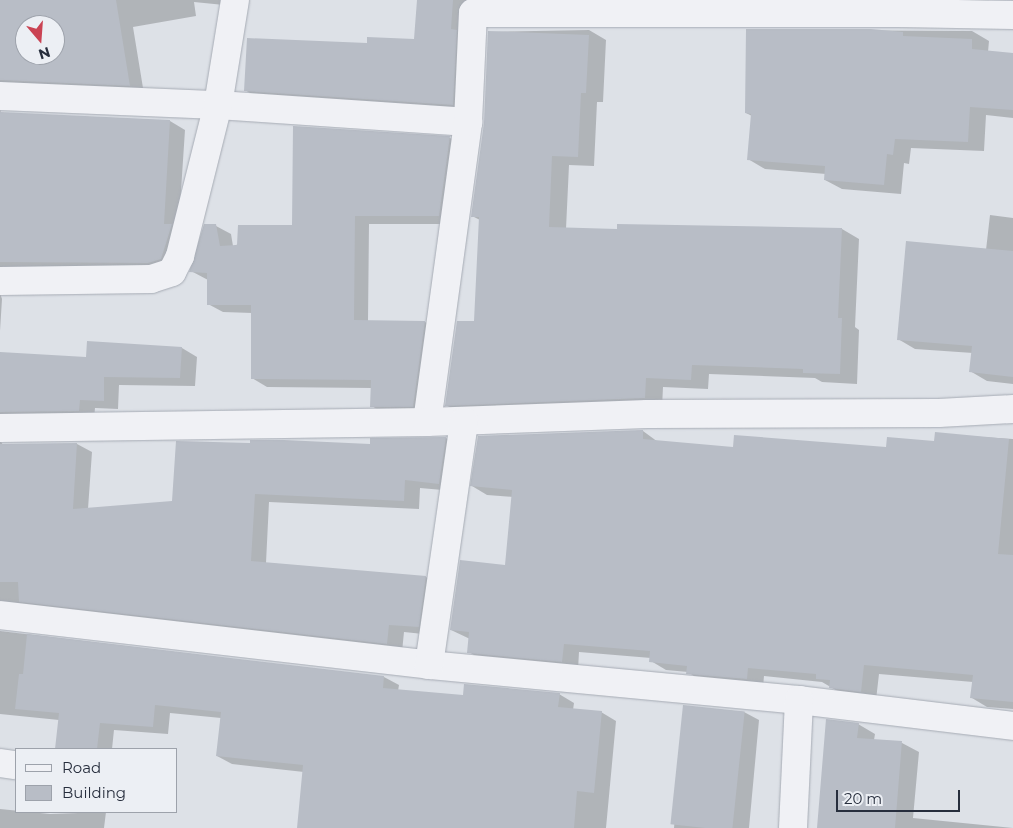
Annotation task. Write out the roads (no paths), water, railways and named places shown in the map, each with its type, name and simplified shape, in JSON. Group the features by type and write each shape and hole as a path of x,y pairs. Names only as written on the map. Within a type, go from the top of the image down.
{"street":[{"path":"0,281 151,279 172,272 180,256 218,104 234,0"},
{"path":"427,422 468,122 474,7 899,6 1013,16"},
{"path":"0,96 218,104 468,122"},
{"path":"0,428 427,422 648,414 939,413 1013,409"},
{"path":"429,665 464,421"},
{"path":"0,615 429,665 799,700 1013,726"},
{"path":"793,828 799,700"}]}
